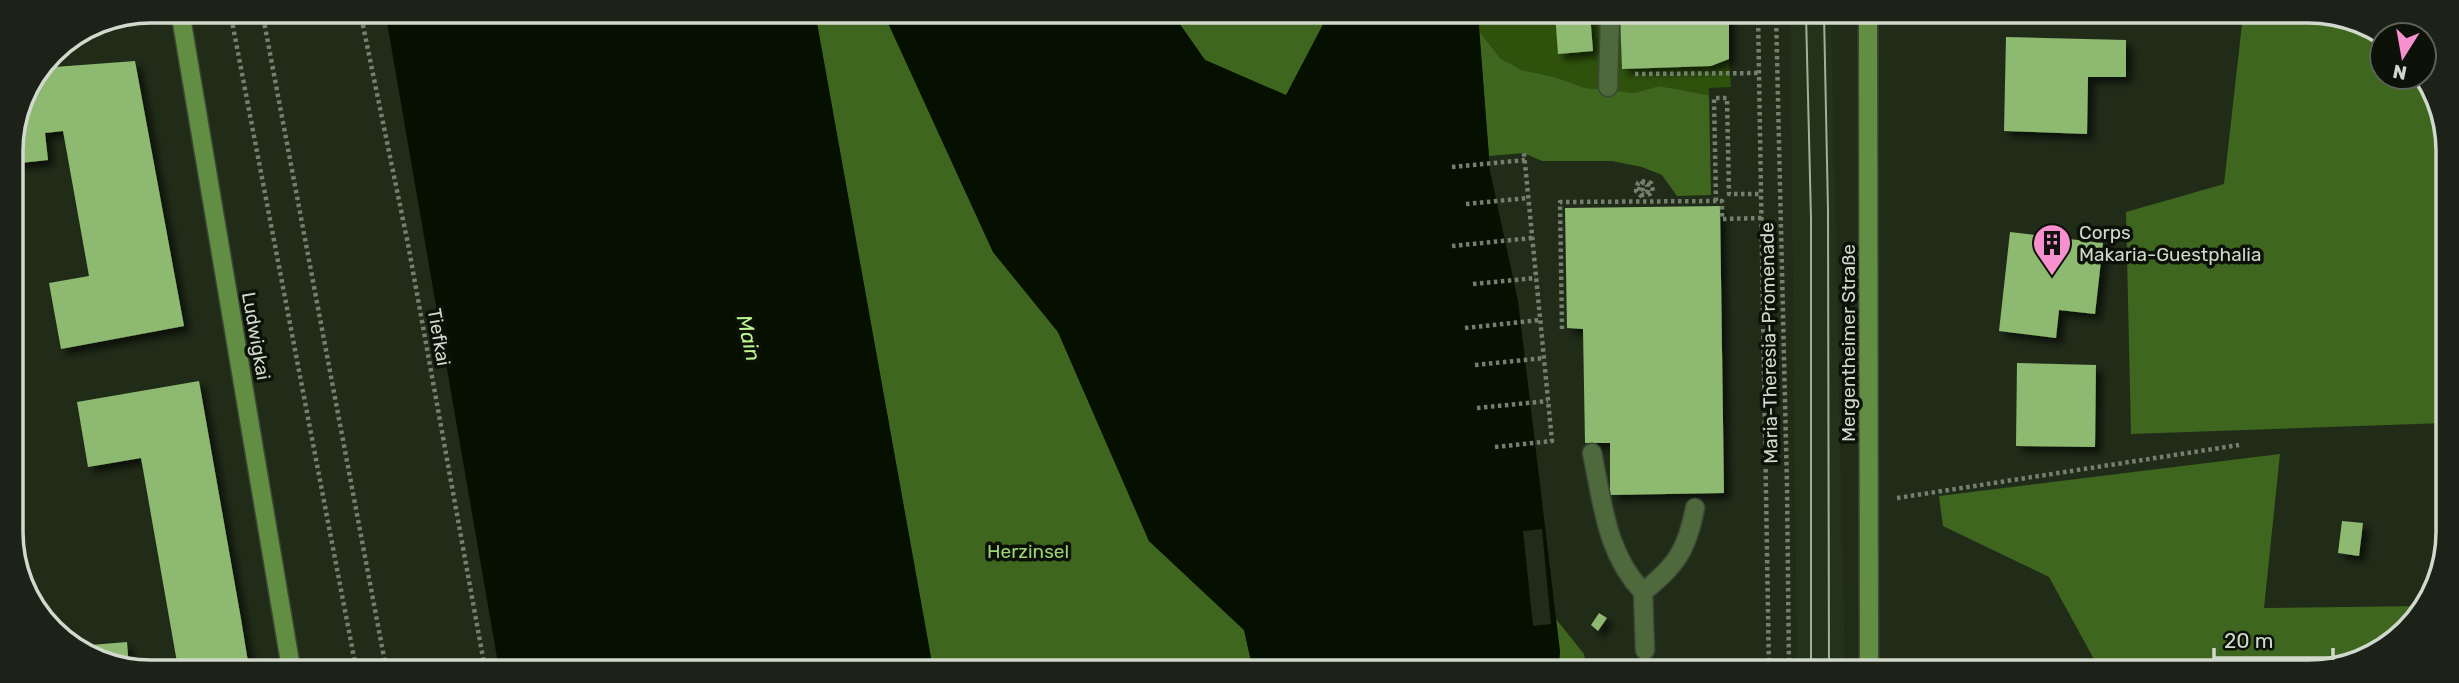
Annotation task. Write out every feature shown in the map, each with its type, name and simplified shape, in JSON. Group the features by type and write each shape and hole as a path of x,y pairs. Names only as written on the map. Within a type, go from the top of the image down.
{"main road":[{"name":"Ludwigkai","path":"182,23 290,660"},
{"name":"Mergentheimer Straße","path":"1868,23 1869,660"}],"lane":[{"path":"1608,81 1610,23"},
{"path":"1592,453 1613,548 1629,578 1643,592 1645,650"},
{"path":"1643,592 1666,574 1683,550 1691,530 1695,508"}],"path":[{"path":"232,23 354,660"},
{"path":"264,23 384,660"},
{"name":"Tiefkai","path":"362,23 408,244 484,660"},
{"name":"Maria-Theresia-Promenade","path":"1758,23 1769,660"},
{"name":"Maria-Theresia-Promenade","path":"1776,23 1789,660"},
{"path":"1608,81 1760,73"},
{"path":"1716,201 1714,98 1727,98 1728,194 1762,194"},
{"path":"1495,447 1552,441 1524,153"},
{"path":"1452,167 1525,160"},
{"path":"1644,197 1636,191 1636,187 1640,182 1646,180 1651,183 1653,191 1650,194 1647,195 1643,195 1639,190 1641,183 1645,183 1649,187 1648,191 1647,192 1644,193 1642,186 1646,185 1644,197"},
{"path":"1466,204 1528,198"},
{"path":"1562,329 1560,202 1722,201 1722,219 1762,218"},
{"path":"1452,246 1532,238"},
{"path":"1474,284 1536,278"},
{"path":"1465,328 1540,320"},
{"path":"1475,365 1544,358"},
{"path":"1477,408 1548,401"},
{"path":"1925,493 2239,445"}],"shaded area":[{"path":"1790,23 1831,23 1845,660 1797,660"}],"green space":[{"name":"Herzinsel","path":"817,23 888,23 993,252 1058,332 1149,541 1244,630 1251,660 931,660"},
{"path":"1179,23 1324,23 1286,96 1205,60"},
{"path":"1478,23 1620,23 1622,69 1711,66 1729,59 1731,87 1709,88 1709,95 1659,86 1634,93 1585,88 1555,77 1522,70 1501,59 1479,31"},
{"path":"2242,23 2325,24 2358,32 2368,38 2368,91 2421,91 2434,125 2436,423 2131,434 2126,212 2224,184"},
{"path":"1479,31 1501,59 1522,70 1555,77 1585,88 1634,93 1659,86 1709,95 1711,195 1677,196 1662,175 1642,167 1612,161 1542,161 1524,153 1489,156"},
{"path":"2280,454 2264,608 2413,606 2380,639 2358,651 2334,658 2094,660 2049,577 1943,526 1939,496"},
{"path":"1556,619 1584,654 1585,660 1559,660"}],"water":[{"name":"Main","path":"387,23 817,23 931,660 497,660"},
{"path":"888,23 1179,23 1205,60 1286,95 1324,23 1479,23 1490,171 1518,301 1559,660 1251,660 1244,630 1149,541 1058,332 993,252"}],"pier":[{"path":"1542,529 1551,624 1533,626 1523,531"}],"building":[{"path":"1556,23 1591,23 1593,51 1558,54"},
{"path":"1620,23 1729,23 1729,59 1711,66 1622,69"},
{"path":"2006,37 2126,40 2126,77 2088,77 2087,134 2004,131"},
{"path":"135,61 184,326 61,349 49,283 89,276 63,131 45,133 48,160 23,163 27,117 44,79 54,67"},
{"path":"1720,206 1724,493 1610,495 1610,443 1585,443 1583,329 1567,328 1565,208"},
{"name":"Corps Makaria-Guestphalia","path":"2010,232 2103,243 2095,314 2059,310 2056,338 1999,331"},
{"path":"2017,363 2096,365 2095,447 2016,446"},
{"path":"199,381 248,660 177,660 141,458 88,467 77,402"},
{"path":"2342,521 2363,523 2359,556 2338,553"},
{"path":"1599,613 1607,618 1598,631 1591,625"},
{"path":"127,642 128,658 101,651 90,645"}],"tram line":[{"path":"1806,23 1811,219 1811,660"},
{"path":"1824,23 1828,211 1829,660"}],"place":[{"name":"Corps Makaria-Guestphalia","path":"2052,277"}]}
